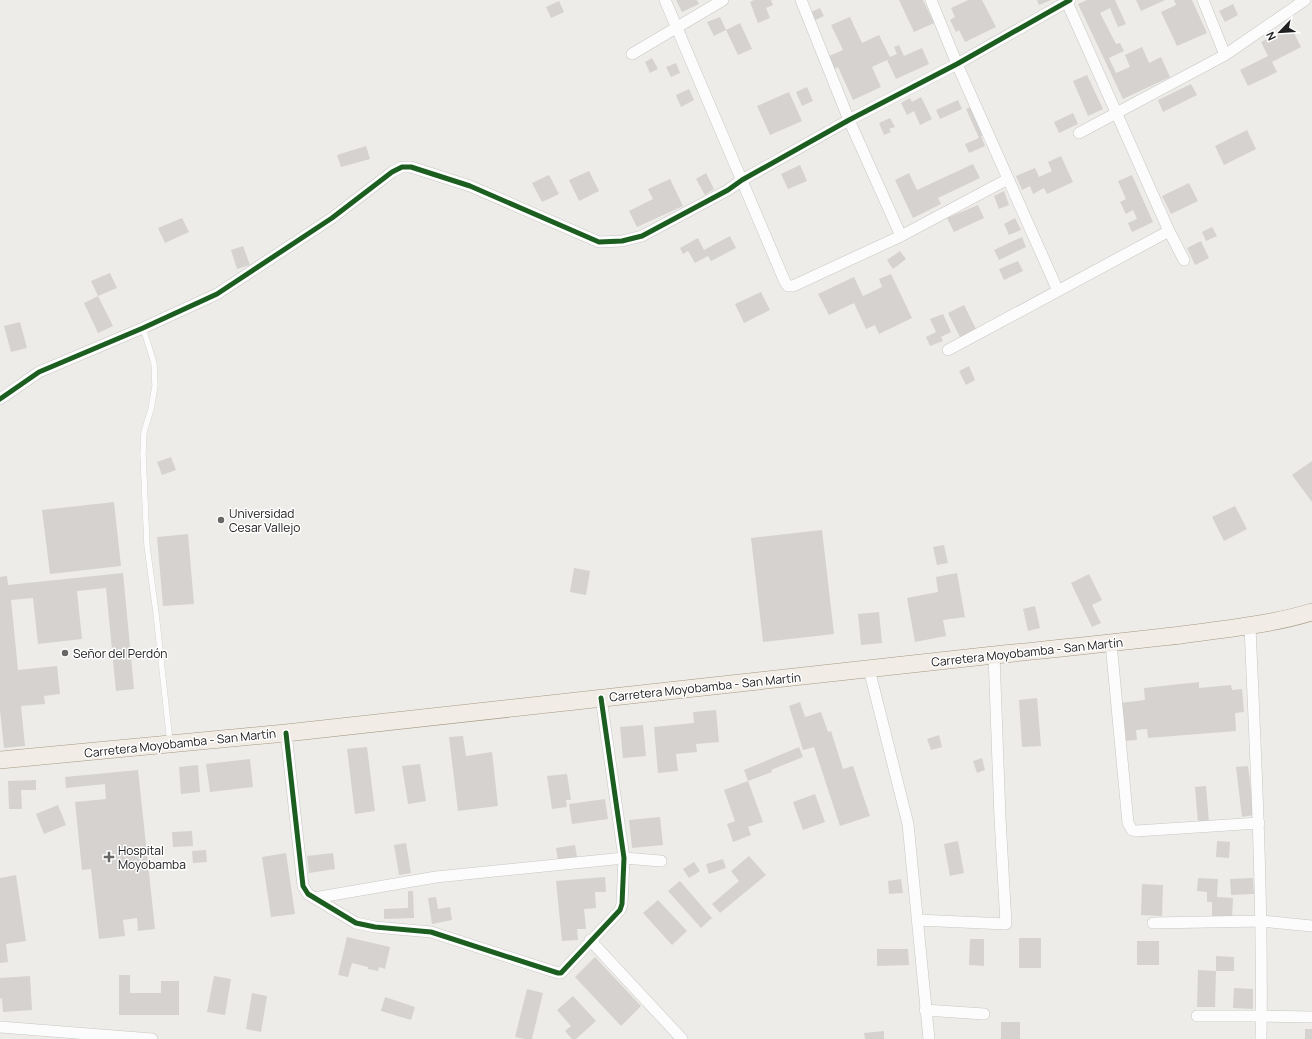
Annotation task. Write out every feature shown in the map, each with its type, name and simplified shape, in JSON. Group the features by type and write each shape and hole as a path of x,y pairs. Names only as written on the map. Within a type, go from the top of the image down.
{"main road":[{"name":"Carretera Moyobamba - San Martín","path":"0,760 286,732 1111,643 1250,626 1288,619 1312,612"}],"street":[{"path":"665,0 788,286 793,286 901,236 1008,179"},
{"path":"632,54 723,0"},
{"path":"801,0 849,120 901,236"},
{"path":"931,0 957,64 1058,292"},
{"path":"0,399 39,372 143,328 217,294 332,218 392,172 402,167 411,167 470,186 599,242 622,241 642,236 728,190 742,180 849,120 957,64 1068,0 1169,231 1184,260"},
{"path":"1203,0 1225,55"},
{"path":"1079,133 1225,55 1304,0"},
{"path":"948,350 1169,231"},
{"path":"1250,626 1259,823 1261,1039"},
{"path":"1111,643 1128,823 1132,830 1136,831 1259,823"},
{"path":"917,920 1006,924 1000,818 994,655"},
{"path":"869,669 908,824 929,1039"},
{"path":"286,732 303,886 308,894 356,923 374,927 431,932 558,973 563,971 621,908 624,858 601,698"},
{"path":"314,898 436,877 624,858 661,861"},
{"path":"1153,923 1261,921 1312,926"},
{"path":"590,940 682,1039"},
{"path":"925,1010 984,1014"},
{"path":"1197,1016 1312,1017"},
{"path":"0,1027 152,1039"}],"lane":[{"path":"143,328 154,363 155,386 151,409 144,432 142,454 147,546 156,613 170,744"}],"building":[{"path":"676,0 697,0 699,4 682,12"},
{"path":"754,0 771,0 773,5 766,8 770,18 758,23 750,2"},
{"path":"899,0 923,0 934,23 914,32"},
{"path":"968,0 982,0 996,27 965,42 959,30 956,32 950,20 955,17 951,8"},
{"path":"1037,0 1051,0 1039,5"},
{"path":"1087,0 1115,0 1126,24 1118,27 1110,8 1100,13 1116,44 1120,43 1124,51 1109,58 1116,73 1130,67 1125,55 1142,47 1149,63 1161,57 1170,77 1123,99 1078,4"},
{"path":"1136,0 1165,0 1141,11"},
{"path":"1174,0 1192,0 1207,33 1177,46 1161,12 1176,5"},
{"path":"559,1 564,12 551,18 546,7"},
{"path":"1233,4 1238,15 1225,22 1219,11"},
{"path":"820,8 824,16 813,21 809,13"},
{"path":"720,17 726,30 714,36 707,22"},
{"path":"850,17 862,43 879,35 890,57 897,54 894,47 899,45 904,56 922,48 929,64 896,79 887,60 872,67 881,87 853,100 838,67 835,69 829,56 843,50 831,25"},
{"path":"740,23 752,49 738,55 726,30"},
{"path":"1291,27 1301,47 1272,62 1277,72 1248,86 1240,70 1268,56 1261,42"},
{"path":"652,58 658,69 650,73 645,62"},
{"path":"676,63 680,73 671,77 666,67"},
{"path":"1087,75 1103,109 1088,116 1073,81"},
{"path":"1191,84 1197,95 1163,112 1158,100"},
{"path":"807,87 813,101 802,106 796,92"},
{"path":"689,89 694,100 681,107 676,95"},
{"path":"789,92 802,121 770,135 757,106"},
{"path":"921,97 932,119 920,125 914,111 907,115 901,103 910,98 912,102"},
{"path":"958,100 962,109 940,119 936,110"},
{"path":"971,107 984,135 981,136 985,146 969,153 965,144 979,138 966,109"},
{"path":"1073,113 1078,124 1059,133 1054,122"},
{"path":"890,118 895,127 889,129 891,132 884,135 879,123"},
{"path":"1247,130 1256,149 1224,165 1215,146"},
{"path":"366,146 370,159 341,167 337,155"},
{"path":"1061,156 1073,182 1047,194 1044,188 1033,194 1030,186 1022,190 1016,176 1035,168 1039,177 1052,171 1048,162"},
{"path":"973,164 980,178 938,198 941,204 913,218 895,180 909,173 917,190"},
{"path":"800,165 807,181 788,189 781,174"},
{"path":"589,171 599,191 579,201 569,180"},
{"path":"706,173 714,189 705,195 696,179"},
{"path":"549,175 559,194 542,202 532,183"},
{"path":"1132,175 1153,222 1132,232 1128,223 1137,219 1133,210 1126,214 1120,202 1126,199 1118,181"},
{"path":"670,179 683,206 637,227 629,211 653,199 648,189"},
{"path":"1189,183 1198,201 1171,214 1162,196"},
{"path":"1004,191 1009,205 999,209 994,196"},
{"path":"978,205 984,218 954,232 947,218"},
{"path":"182,218 189,232 165,243 158,228"},
{"path":"1015,218 1021,230 1009,235 1004,224"},
{"path":"1212,227 1217,236 1206,241 1202,232"},
{"path":"730,236 736,248 711,261 708,256 695,263 688,251 683,254 680,248 698,238 704,250"},
{"path":"1022,237 1026,247 999,260 994,250"},
{"path":"1201,241 1209,258 1195,265 1187,248"},
{"path":"243,246 250,265 237,269 231,250"},
{"path":"900,251 906,259 893,269 887,260"},
{"path":"1018,261 1023,271 1004,280 999,269"},
{"path":"110,273 117,288 98,296 91,281"},
{"path":"891,274 912,318 879,334 875,325 866,329 854,303 829,315 818,294 854,277 863,296 882,287 879,279"},
{"path":"761,292 770,310 744,323 735,304"},
{"path":"98,296 113,326 98,333 84,303"},
{"path":"964,305 976,329 960,337 948,313"},
{"path":"943,314 951,332 941,337 943,341 930,346 926,337 936,332 930,319"},
{"path":"20,322 27,348 11,352 4,326"},
{"path":"969,366 975,380 966,385 959,371"},
{"path":"171,457 176,470 162,475 157,462"},
{"path":"1312,461 1312,502 1292,475"},
{"path":"114,502 121,566 50,574 42,510"},
{"path":"1235,506 1247,529 1224,541 1212,517"},
{"path":"822,530 834,634 763,642 751,538"},
{"path":"188,534 194,604 163,606 157,537"},
{"path":"944,545 948,563 937,565 933,547"},
{"path":"574,568 590,571 586,595 570,592"},
{"path":"123,573 134,689 116,691 106,588 77,591 82,639 38,644 33,598 11,600 18,670 57,666 60,694 44,696 45,704 21,706 25,746 4,748 0,710 0,577 7,576 8,585"},
{"path":"957,573 965,617 943,620 946,636 915,642 907,598 938,592 936,577"},
{"path":"1089,574 1102,600 1092,605 1101,623 1092,627 1071,583"},
{"path":"1035,606 1040,628 1028,631 1023,609"},
{"path":"879,612 882,643 861,645 858,614"},
{"path":"1199,682 1199,688 1231,685 1232,690 1242,689 1244,712 1235,713 1236,731 1148,738 1147,729 1136,730 1137,740 1123,741 1120,703 1145,700 1144,688"},
{"path":"1037,698 1041,746 1022,747 1019,700"},
{"path":"800,702 805,717 821,712 828,732 831,731 843,769 853,766 870,816 840,826 814,747 803,750 789,706"},
{"path":"716,710 719,742 696,744 697,752 676,754 678,771 658,773 654,727 694,723 693,712"},
{"path":"643,725 646,756 623,758 620,727"},
{"path":"939,735 942,747 931,750 927,739"},
{"path":"463,736 466,756 492,752 498,806 458,811 449,737"},
{"path":"367,747 375,811 355,814 347,749"},
{"path":"799,747 803,757 771,770 772,772 748,781 744,770"},
{"path":"982,758 985,770 977,773 973,761"},
{"path":"250,759 253,787 210,792 206,764"},
{"path":"420,764 426,801 408,804 402,766"},
{"path":"198,765 200,792 181,794 179,767"},
{"path":"1248,766 1254,815 1242,817 1236,767"},
{"name":"Hospital Moyobamba","path":"138,770 155,929 138,931 137,918 123,920 125,936 99,939 91,869 82,870 75,802 106,799 105,784 66,788 65,777"},
{"path":"567,774 571,800 566,800 567,807 552,809 547,776"},
{"path":"36,780 36,790 21,790 22,809 9,809 8,781"},
{"path":"748,781 763,822 748,827 751,835 733,842 727,824 735,821 724,790"},
{"path":"1206,786 1209,823 1198,824 1195,787"},
{"path":"815,794 825,822 803,830 793,802"},
{"path":"605,799 608,819 572,824 569,804"},
{"path":"58,805 66,825 44,834 36,814"},
{"path":"660,817 663,845 632,848 629,820"},
{"path":"192,831 193,846 173,847 172,832"},
{"path":"958,841 964,873 950,876 944,844"},
{"path":"1217,841 1230,842 1229,858 1216,857"},
{"path":"406,843 411,873 399,875 394,845"},
{"path":"575,845 577,857 558,860 556,848"},
{"path":"206,850 207,862 193,863 192,851"},
{"path":"286,853 295,914 271,917 262,857"},
{"path":"333,853 335,869 309,873 307,856"},
{"path":"749,856 766,875 720,913 712,904 739,881 731,871"},
{"path":"723,859 726,868 709,874 706,864"},
{"path":"694,862 700,871 689,878 683,869"},
{"path":"16,875 26,941 6,944 8,962 0,963 0,878"},
{"path":"605,877 606,892 595,892 596,908 584,909 586,929 577,929 578,940 562,941 556,881"},
{"path":"1198,878 1218,879 1217,897 1233,898 1232,919 1212,918 1212,902 1207,902 1207,892 1197,891"},
{"path":"1253,878 1254,894 1231,895 1230,879"},
{"path":"901,879 903,893 889,894 888,881"},
{"path":"680,881 712,918 701,928 668,891"},
{"path":"1142,884 1163,885 1162,916 1141,915"},
{"path":"408,891 413,891 414,918 384,919 384,909 408,908"},
{"path":"436,897 438,909 450,907 452,920 432,924 428,898"},
{"path":"658,900 687,931 672,945 643,913"},
{"path":"347,937 390,947 385,969 379,967 378,971 352,963 348,977 338,975"},
{"path":"1019,938 1041,938 1041,968 1019,968"},
{"path":"970,939 984,939 984,966 969,965"},
{"path":"1137,941 1159,941 1159,965 1137,965"},
{"path":"877,949 908,949 909,965 877,966"},
{"path":"1216,956 1234,957 1234,971 1216,971"},
{"path":"595,957 641,1006 621,1026 575,977"},
{"path":"1198,970 1216,971 1215,1007 1197,1007"},
{"path":"119,975 130,975 130,993 161,993 161,981 179,981 179,1015 119,1015"},
{"path":"30,976 32,1010 3,1012 2,998 0,999 0,978"},
{"path":"214,976 231,979 225,1015 207,1012"},
{"path":"1234,988 1253,989 1253,1009 1233,1008"},
{"path":"527,989 543,993 532,1039 515,1037"},
{"path":"252,993 267,996 261,1032 246,1029"},
{"path":"573,996 596,1021 576,1039 572,1039 565,1031 571,1026 557,1010"},
{"path":"385,997 415,1007 411,1020 381,1011"},
{"path":"1001,1022 1020,1022 1020,1039 1001,1039"},
{"path":"1305,1029 1312,1029 1312,1039 1305,1039"},
{"path":"884,1031 884,1039 865,1039 864,1033"}],"cycle path":[{"path":"0,399 39,372 143,328 217,294 332,218 392,172 402,167 411,167 470,186 599,242 622,241 642,236 728,190 742,180 849,120 957,64 1070,0"},
{"path":"286,733 303,886 308,894 356,923 375,927 431,932 561,973 620,910 622,904 624,858 601,698"}],"place":[{"name":"Universidad Cesar Vallejo","path":"221,520"},
{"name":"Señor del Perdón","path":"65,653"},
{"name":"Hospital Moyobamba","path":"109,857"}]}
